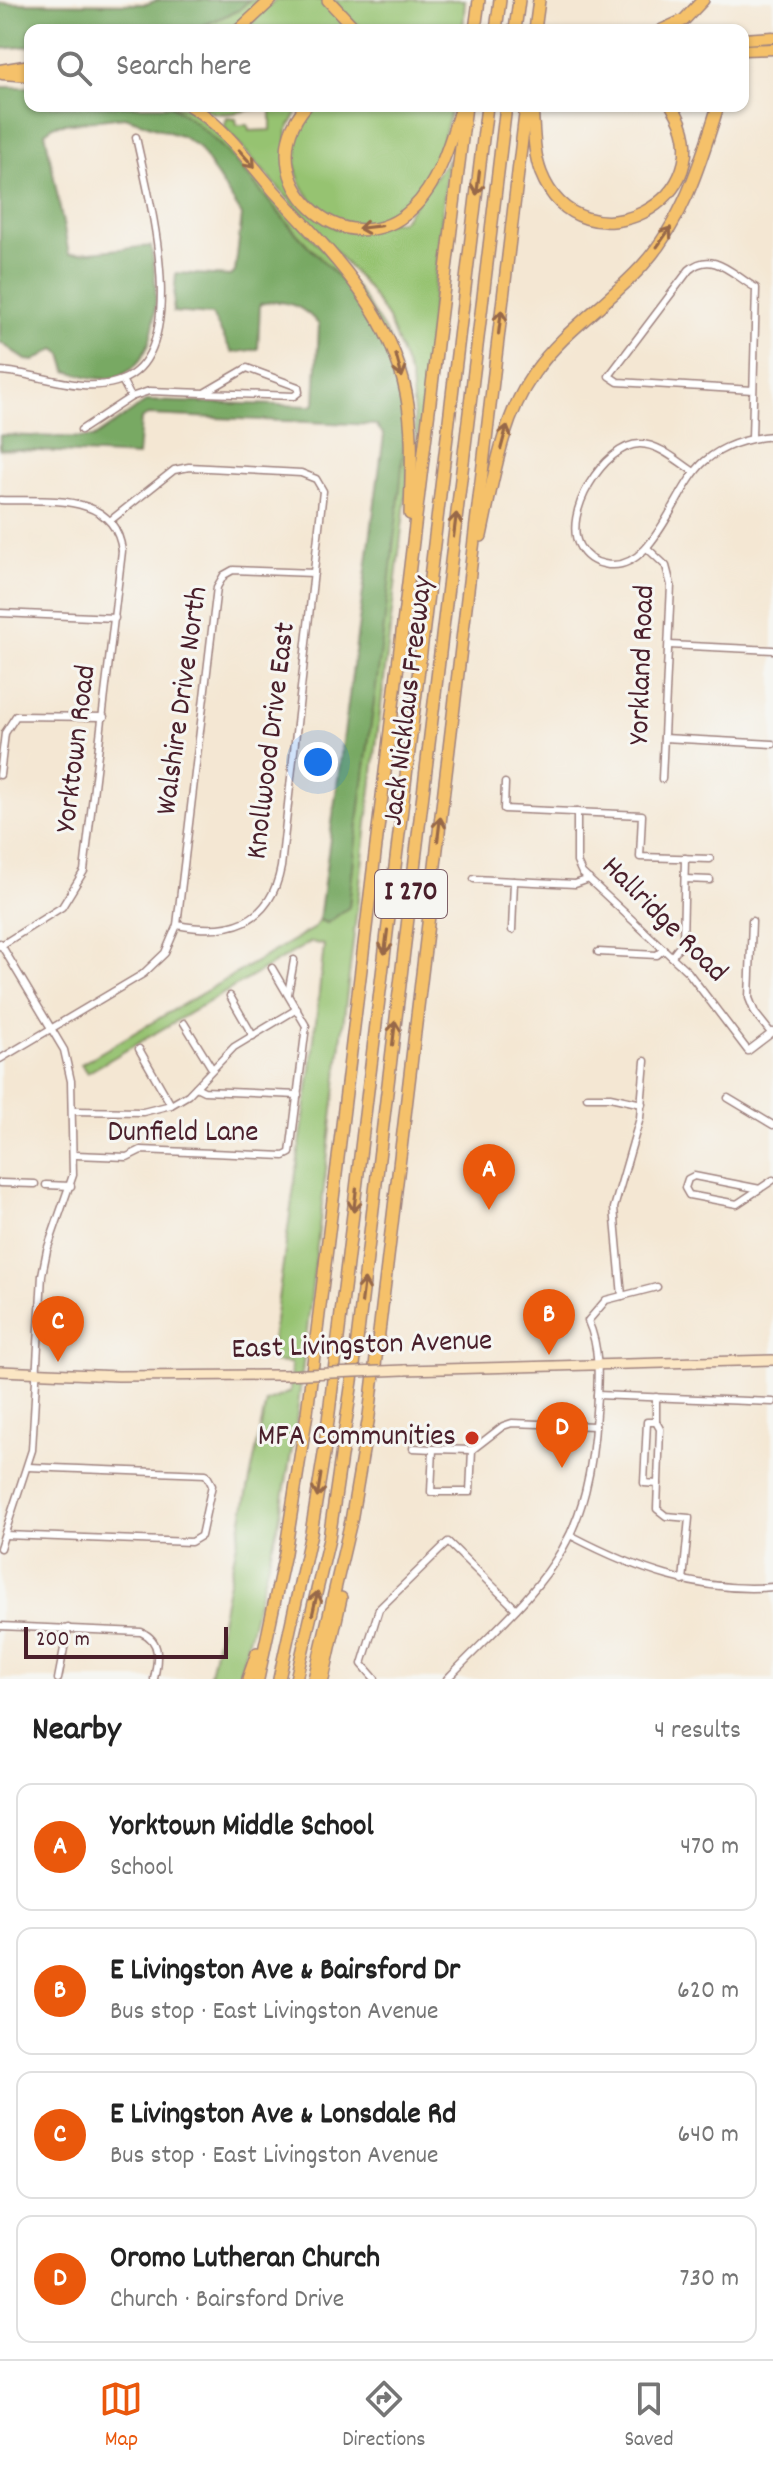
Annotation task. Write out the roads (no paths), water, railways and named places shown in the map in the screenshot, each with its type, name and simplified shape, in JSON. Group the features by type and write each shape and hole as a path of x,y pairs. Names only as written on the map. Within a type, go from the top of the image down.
{"highway":[{"path":"245,24 271,0"},
{"path":"328,0 350,24"},
{"path":"471,0 473,24"},
{"path":"475,24 479,0"},
{"path":"497,24 500,0"},
{"path":"516,24 519,0"},
{"path":"675,24 684,20 703,0"},
{"path":"536,24 540,3"},
{"path":"197,112 228,137 350,274 373,307 394,348 407,395 411,447 410,566"},
{"path":"302,112 292,126 288,145 294,186 316,213 334,224 356,229 392,223 425,194 460,112"},
{"path":"258,1679 307,1413 462,112"},
{"name":"Jack Nicklaus Freeway","path":"279,1679 308,1547 324,1454 486,112"},
{"name":"Jack Nicklaus Freeway","path":"296,1679 329,1539 353,1374 505,112"},
{"path":"314,1679 351,1521 369,1416 470,566 528,112"},
{"path":"530,112 537,162 548,187 580,215 611,222 650,211 675,184 683,167 685,148 682,128 675,112"},
{"path":"470,566 478,547 507,425 519,399 547,355 642,266 660,243 688,196 716,112"},
{"path":"323,1679 352,1547 351,1521"},
{"path":"248,1679 271,1611"}],"main road":[{"path":"749,39 773,37"},
{"path":"749,50 773,49"},
{"path":"0,72 24,66"},
{"path":"0,72 24,75"},
{"name":"East Livingston Avenue","path":"0,1371 283,1375 773,1360"}],"street":[{"path":"0,371 96,385 122,380 138,369 149,351 163,286 136,137"},
{"path":"752,438 756,288 720,263 698,264 609,376 618,382 753,390"},
{"path":"81,430 131,397 149,391 204,393 294,396 299,388 247,368 204,393"},
{"path":"122,380 131,397"},
{"name":"Yorkland Road","path":"662,779 671,585 668,570 647,548 694,472 714,454 752,438 773,436"},
{"path":"647,548 632,561 613,566 587,556 579,546 573,527 575,514 607,460 621,448 651,446 694,472"},
{"name":"Knollwood Drive East","path":"111,520 161,478 189,467 301,473 320,483 323,498 281,867 276,887 259,912 230,928 203,930 177,925"},
{"path":"0,500 87,505 111,520"},
{"name":"Yorktown Road","path":"0,945 62,907 79,884 88,858 122,551 111,520"},
{"name":"Walshire Drive North","path":"177,925 217,587 224,575 233,570 314,573"},
{"path":"0,613 115,618"},
{"path":"669,645 773,650"},
{"path":"0,775 5,733 16,716 104,717"},
{"path":"664,738 773,744"},
{"path":"505,783 504,809 642,815 640,857 710,859"},
{"name":"Hallridge Road","path":"577,812 577,862 589,879 672,956 707,995 748,1051 772,1033"},
{"path":"672,956 683,942 685,858"},
{"path":"474,879 575,884 589,879"},
{"path":"685,879 710,880"},
{"path":"512,930 514,881"},
{"path":"752,921 749,998 772,1033"},
{"path":"0,1059 155,964 165,953 177,925"},
{"path":"0,945 67,1059 75,1155 71,1186 47,1250 28,1467 0,1548"},
{"path":"598,952 657,955 664,949"},
{"path":"288,994 294,960"},
{"path":"196,1087 204,1091 298,1095 306,1026 272,968"},
{"path":"230,996 253,1036"},
{"path":"73,1111 143,1112 171,1105 196,1087 211,1067 297,1009"},
{"path":"184,1023 211,1067"},
{"path":"139,1049 171,1105"},
{"path":"622,1296 614,1208 642,1104 645,1061"},
{"name":"Dunfield Lane","path":"75,1155 127,1157 141,1150 284,1156 290,1153 298,1095"},
{"path":"587,1097 610,1097 642,1104"},
{"path":"728,1098 773,1125"},
{"path":"760,1189 694,1176 688,1179 685,1188 689,1195 737,1204 760,1189 773,1180"},
{"path":"0,1183 35,1184"},
{"path":"46,1185 71,1186"},
{"path":"447,1679 546,1577 572,1536 587,1495 595,1426 598,1363 588,1321 606,1300 657,1287"},
{"path":"597,1395 773,1402"},
{"path":"656,1397 656,1422 660,1429 657,1509 666,1516 689,1518 683,1581"},
{"path":"656,1422 647,1422 644,1483 658,1484"},
{"path":"413,1448 472,1450 507,1424 595,1426"},
{"path":"433,1449 431,1492 470,1492 472,1450"},
{"path":"5,1535 191,1542 199,1539 211,1479 203,1473 28,1467"},
{"path":"572,1536 655,1574 745,1589 773,1587"},
{"path":"375,1679 364,1671 362,1661 376,1615 448,1542 516,1609"},
{"path":"0,1626 135,1631 154,1641 158,1657 154,1679"},
{"path":"58,1679 68,1628"}],"place":[{"name":"Yorktown Middle School","path":"489,1210"},
{"name":"E Livingston Ave & Bairsford Dr","path":"549,1355"},
{"name":"E Livingston Ave & Lonsdale Rd","path":"58,1362"},
{"name":"MFA Communities","path":"472,1438"},
{"name":"Oromo Lutheran Church","path":"562,1468"}]}
